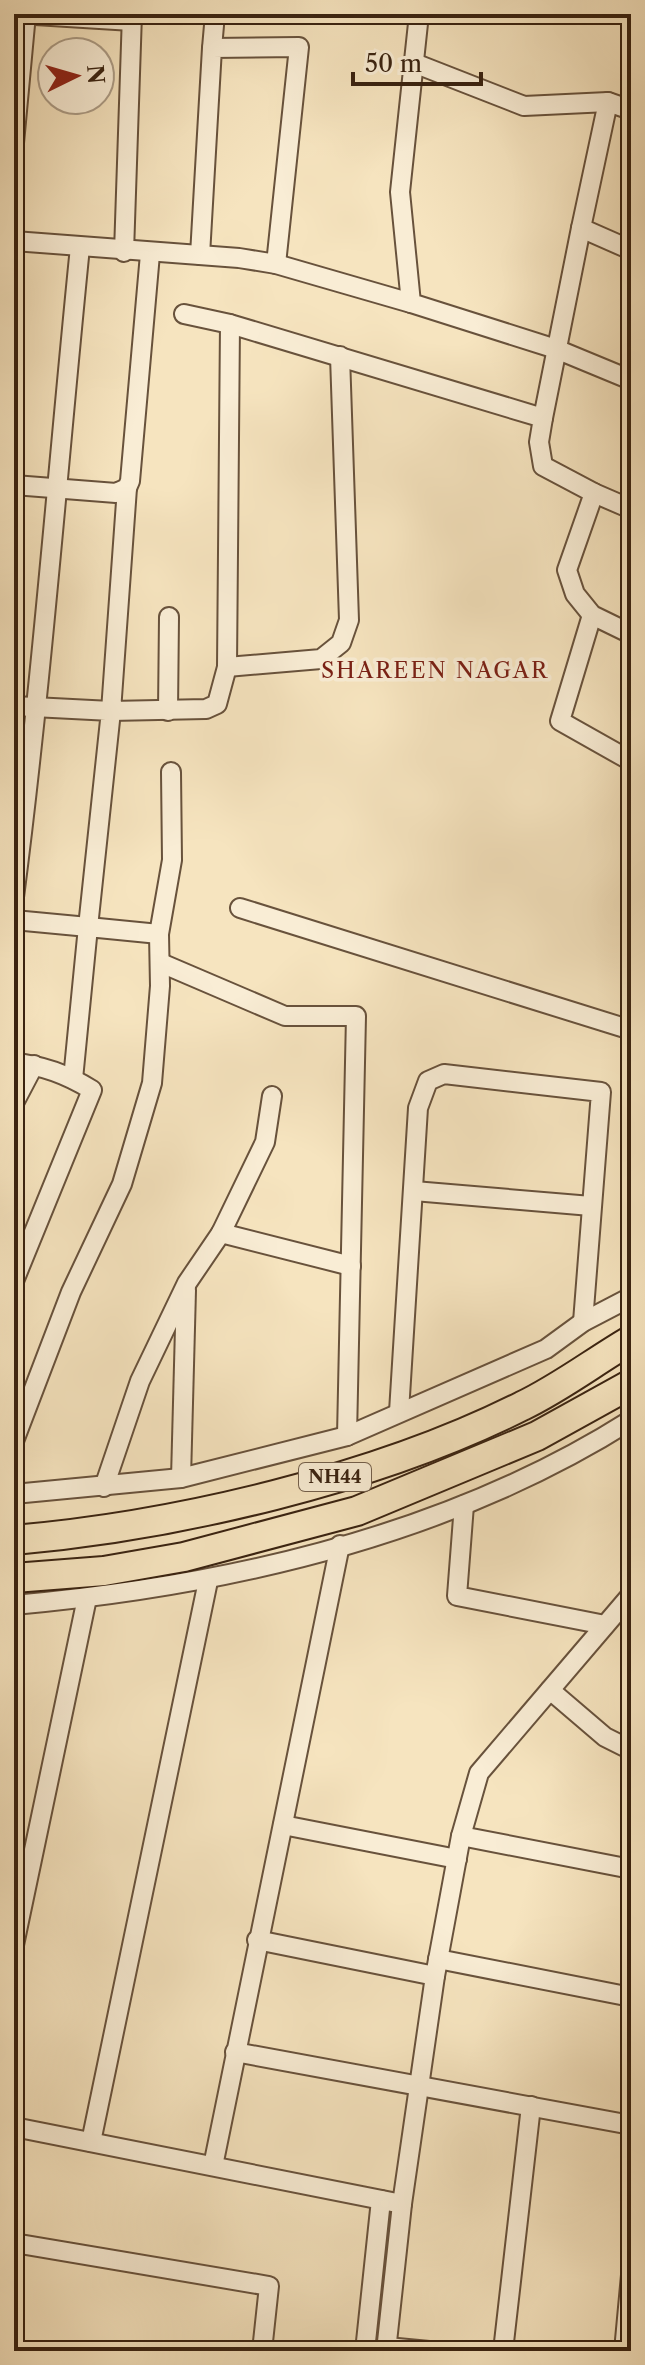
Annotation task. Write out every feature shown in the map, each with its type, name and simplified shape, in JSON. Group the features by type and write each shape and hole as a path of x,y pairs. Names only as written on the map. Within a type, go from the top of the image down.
{"highway":[{"name":"NH44","path":"14,1540 91,1534 261,1497 377,1466 523,1406 631,1340"},
{"name":"NH44","path":"14,1578 104,1571 184,1557 357,1511 537,1436 631,1384"}],"street":[{"path":"19,14 132,18 124,252"},
{"path":"14,143 26,14"},
{"path":"200,255 215,14"},
{"path":"411,303 400,192 419,14"},
{"path":"212,48 299,47 276,264"},
{"path":"414,63 524,106 608,102 631,110"},
{"path":"608,102 539,442 543,466 631,509"},
{"path":"581,228 631,250"},
{"path":"14,241 276,264 556,349 631,380"},
{"path":"14,897 39,708 55,489 80,247"},
{"path":"73,1079 111,711 127,488 132,466 150,254"},
{"path":"184,314 230,324 543,418"},
{"path":"14,706 168,711 206,709 217,704 227,667 230,324"},
{"path":"227,667 321,659 341,643 349,620 340,356"},
{"path":"14,485 116,493 127,488"},
{"path":"594,493 567,570 575,594 592,615 631,634"},
{"path":"592,615 560,721 631,761"},
{"path":"168,711 169,617"},
{"path":"14,1441 71,1292 122,1184 143,1122 154,1059 161,963 159,934 172,860 171,772"},
{"path":"240,908 631,1030"},
{"path":"14,920 159,934"},
{"path":"161,963 285,1016 356,1016 347,1436"},
{"path":"14,1063 34,1065 73,1079 92,1090 14,1281"},
{"path":"14,1103 34,1065"},
{"path":"399,1412 418,1108 428,1081 444,1074 601,1092 583,1322"},
{"path":"104,1487 140,1381 187,1283 221,1233 265,1142 272,1096"},
{"path":"414,1191 591,1206"},
{"path":"221,1233 351,1266"},
{"path":"181,1478 187,1283"},
{"path":"14,1494 181,1478 347,1436 546,1349 583,1322 631,1297"},
{"path":"14,1605 208,1581 340,1545 464,1505 518,1483 631,1420"},
{"path":"464,1505 457,1596 605,1625"},
{"path":"213,2166 340,1545"},
{"path":"91,2142 208,1581"},
{"path":"429,2351 387,2349 402,2204 436,1968 461,1836 479,1773 631,1595"},
{"path":"14,1945 87,1598"},
{"path":"550,1690 605,1737 631,1750"},
{"path":"283,1825 457,1859"},
{"path":"461,1836 631,1869"},
{"path":"257,1940 631,1997"},
{"path":"235,2052 631,2125"},
{"path":"503,2351 531,2106"},
{"path":"14,2127 402,2204"},
{"path":"365,2351 381,2200"},
{"path":"14,2243 269,2286 262,2351"},
{"path":"624,2351 631,2275"}],"district":[{"name":"SHAREEN NAGAR","path":"435,670"}]}
